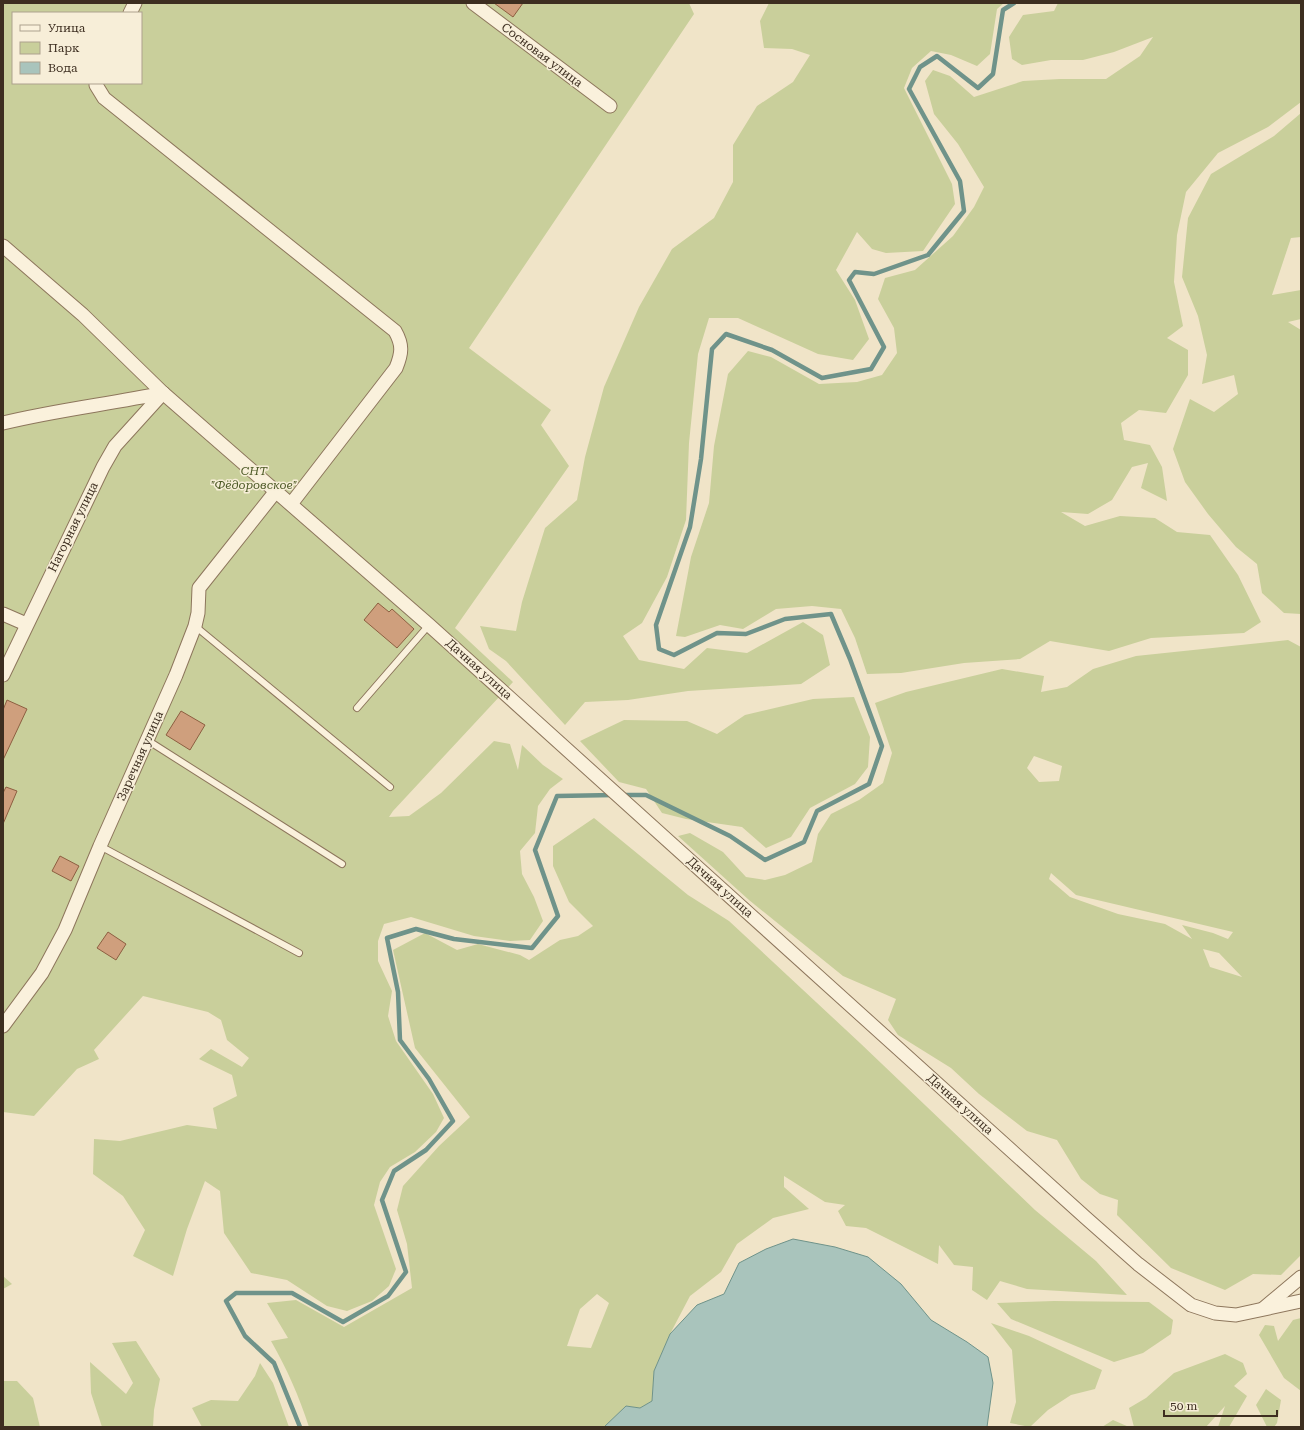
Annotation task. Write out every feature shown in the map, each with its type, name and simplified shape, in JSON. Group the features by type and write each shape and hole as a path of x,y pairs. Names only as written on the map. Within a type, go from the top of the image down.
{"street":[{"path":"130,12 135,3"},
{"name":"Сосновая улица","path":"473,3 610,106"},
{"path":"96,84 104,98 395,331 400,341 402,354 396,368 291,504"},
{"name":"Дачная улица","path":"3,246 83,315 163,393 430,624 1086,1218 1168,1288 1192,1305 1215,1313 1236,1315 1301,1301"},
{"path":"3,423 39,414 113,404 163,393"},
{"name":"Нагорная улица","path":"3,675 26,624 103,466 115,446 163,393"},
{"name":"Заречная улица","path":"3,1026 42,973 65,930 100,846 176,675 195,626 198,613 199,588 276,491"},
{"path":"3,614 26,624"},
{"path":"1262,1310 1301,1277"}],"lane":[{"path":"356,708 430,624"},
{"path":"195,626 390,787"},
{"path":"147,740 342,864"},
{"path":"100,846 299,953"}],"green space":[{"name":"СНТ \"Фёдоровское\"","path":"3,3 689,3 694,14 469,348 551,410 541,425 569,466 455,628 513,682 389,817 409,816 441,793 494,741 510,744 518,770 522,745 543,765 563,779 550,789 538,806 535,833 520,851 522,874 534,897 543,921 530,940 510,941 474,936 411,917 384,924 378,941 378,961 392,991 388,1016 396,1041 433,1094 444,1118 436,1132 415,1152 390,1167 380,1182 374,1205 396,1269 389,1286 372,1301 347,1311 327,1306 287,1280 251,1273 224,1233 220,1191 205,1181 187,1229 173,1276 133,1256 145,1230 123,1196 93,1174 94,1139 120,1141 187,1125 217,1129 213,1108 237,1096 232,1075 199,1059 211,1049 242,1067 249,1058 227,1040 221,1020 208,1012 143,996 94,1050 99,1059 77,1069 34,1116 3,1112"},
{"path":"769,3 1004,3 997,9 990,54 977,66 951,55 931,51 912,68 904,88 952,184 955,204 923,251 886,253 872,249 857,232 836,270 855,300 869,339 853,360 818,354 738,318 709,318 698,354 689,443 686,520 667,577 642,623 623,636 639,660 684,669 707,648 747,653 803,622 823,635 830,665 801,684 688,691 628,700 585,702 565,725 506,661 489,649 480,626 516,631 522,602 545,528 577,500 585,457 604,387 639,307 672,249 714,218 733,182 733,145 757,106 793,82 810,55 792,49 764,48 760,21"},
{"path":"1058,3 1301,3 1301,102 1268,127 1218,153 1186,192 1177,235 1174,282 1183,326 1167,338 1188,350 1188,375 1166,413 1139,410 1121,423 1124,440 1150,445 1162,467 1167,501 1141,488 1148,463 1132,467 1112,500 1088,514 1061,512 1085,526 1120,516 1155,518 1177,532 1210,535 1238,575 1261,622 1244,633 1151,638 1109,651 1050,641 1020,659 964,663 901,673 867,674 855,638 841,609 812,606 776,609 743,629 720,625 685,637 676,636 691,557 709,503 714,446 728,374 748,351 771,357 819,384 857,382 882,375 897,353 894,328 878,299 885,278 915,270 953,236 974,207 984,187 958,144 934,114 925,81 933,70 950,76 974,97 1023,81 1106,79 1140,56 1153,37 1114,52 1083,60 1051,60 1022,65 1012,59 1009,37 1023,15 1054,11"},
{"path":"1301,113 1301,237 1291,238 1272,295 1301,290 1301,319 1288,322 1301,330 1301,614 1284,613 1262,593 1257,564 1236,547 1208,514 1185,482 1173,449 1190,399 1214,412 1238,394 1234,375 1202,384 1207,355 1198,316 1182,277 1188,218 1211,174 1274,136"},
{"path":"1288,640 1301,647 1301,1255 1281,1275 1253,1274 1225,1290 1171,1268 1117,1215 1118,1200 1100,1194 1081,1179 1057,1140 1027,1131 979,1094 951,1068 898,1035 888,1020 896,999 843,976 749,900 678,836 690,833 723,852 746,877 765,880 785,875 812,862 818,834 831,814 859,800 883,783 892,753 875,703 906,692 1002,669 1044,676 1041,692 1067,687 1093,669 1136,656","holes":["1034,756 1062,766 1059,781 1039,782 1027,768","1051,873 1076,895 1233,932 1228,939 1213,933 1182,925 1192,939 1165,924 1118,914 1070,897 1049,879","1203,949 1219,953 1242,977 1210,967"]},
{"path":"854,697 870,737 868,767 855,784 810,808 791,837 766,848 742,827 686,819 662,813 646,789 619,782 580,741 624,720 687,721 717,734 745,715 813,699"},
{"path":"594,818 688,895 729,921 860,1043 1035,1210 1096,1261 1127,1295 1027,1289 1000,1281 987,1300 972,1290 973,1267 954,1265 939,1245 938,1264 866,1228 846,1226 838,1211 845,1205 825,1202 784,1176 784,1187 809,1209 773,1218 737,1244 721,1272 690,1296 670,1334 654,1371 652,1401 640,1408 626,1406 604,1427 309,1427 292,1383 271,1341 288,1338 267,1303 296,1300 344,1327 412,1288 407,1244 397,1210 403,1186 439,1146 470,1117 415,1048 393,950 425,933 457,950 478,944 520,955 529,960 560,940 578,936 593,926 569,902 553,866 553,846","holes":["597,1294 609,1303 591,1348 567,1346 580,1309"]},
{"path":"3,1276 12,1284 3,1289"},
{"path":"1054,1301 1149,1302 1173,1320 1171,1334 1143,1353 1114,1362 1011,1319 997,1303"},
{"path":"1301,1318 1301,1391 1284,1378 1259,1335 1265,1325 1274,1326 1278,1341 1293,1320"},
{"path":"991,1323 1029,1336 1102,1370 1095,1389 1071,1395 1048,1410 1030,1427 1010,1423 1016,1402 1012,1350"},
{"path":"136,1341 160,1379 154,1410 153,1427 102,1427 91,1393 90,1362 126,1394 133,1383 112,1343"},
{"path":"1225,1354 1243,1363 1247,1374 1234,1386 1247,1396 1229,1427 1218,1427 1225,1406 1206,1427 1134,1427 1129,1408 1146,1398 1174,1373"},
{"path":"260,1363 273,1383 289,1427 202,1427 192,1408 211,1400 238,1401 255,1376"},
{"path":"3,1381 17,1381 33,1398 40,1427 3,1427"},
{"path":"1266,1389 1281,1400 1277,1423 1274,1427 1267,1427 1256,1405"},
{"path":"1113,1420 1129,1427 1102,1427"}],"water":[{"path":"793,1239 835,1247 868,1257 901,1284 931,1320 988,1357 993,1383 987,1427 604,1427 626,1406 640,1408 652,1401 654,1371 670,1334 697,1305 724,1294 739,1263 766,1249"}],"building":[{"path":"494,3 523,3 513,17"},
{"path":"378,603 389,612 392,609 414,629 397,648 364,620"},
{"path":"7,700 27,709 3,760 3,710"},
{"path":"181,711 205,725 190,750 166,735"},
{"path":"6,787 17,791 3,824 3,793"},
{"path":"60,856 79,866 71,881 52,871"},
{"path":"108,932 126,944 116,960 97,948"}],"waterway":[{"path":"621,795 646,795 730,836 765,860 804,842 817,811 869,784 882,746 850,659 831,614 785,619 746,634 717,633 674,655 659,649 656,625 690,527 701,459 712,349 726,334 772,350 822,378 871,369 884,347 849,280 855,272 874,274 928,255 964,211 960,181 909,89 920,67 937,56 978,88 993,74 1003,10 1014,3"},
{"path":"300,1427 274,1363 245,1336 226,1301 236,1293 292,1293 343,1322 388,1296 406,1272 382,1200 394,1171 426,1150 453,1121 429,1079 400,1040 398,992 387,938 416,929 454,939 532,948 558,916 535,850 557,796 614,795"}]}
